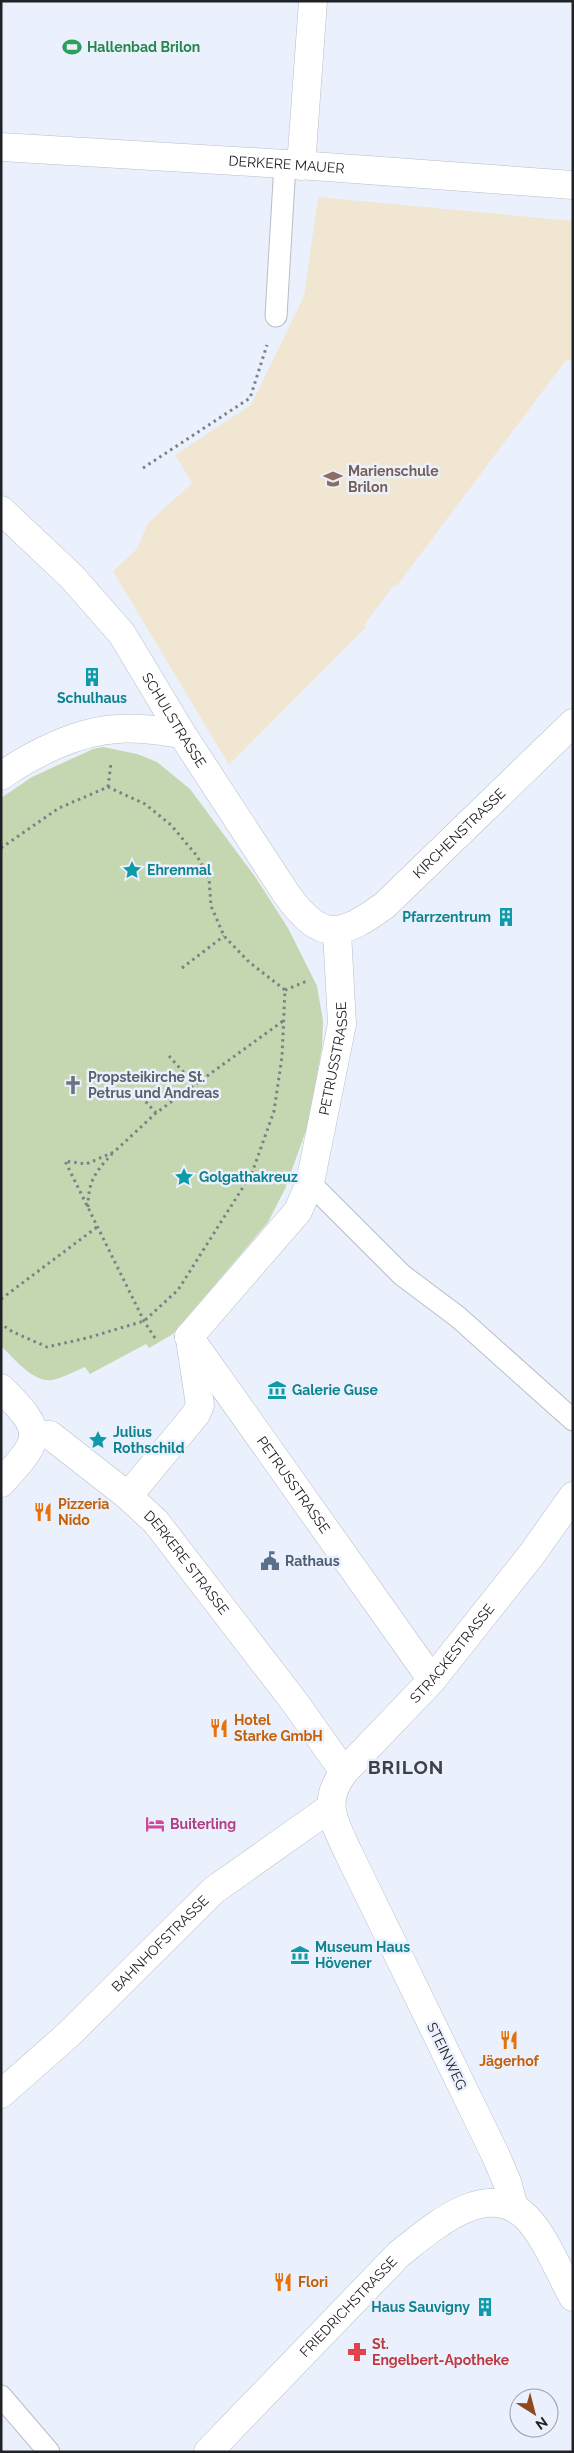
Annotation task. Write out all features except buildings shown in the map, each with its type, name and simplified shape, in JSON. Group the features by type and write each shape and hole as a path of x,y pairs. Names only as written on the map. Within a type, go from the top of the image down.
{"street":[{"path":"293,165 313,1"},
{"name":"DERKERE MAUER","path":"1,146 573,185"},
{"name":"SCHULSTRASSE","path":"1,510 72,577 113,622 134,652 182,734 295,906 317,925 329,931 337,932"},
{"name":"KIRCHENSTRASSE","path":"337,932 366,919 385,905 573,723"},
{"path":"1,776 25,759 63,743 96,733 132,728 182,734"},
{"name":"PETRUSSTRASSE","path":"337,932 342,1024 310,1183 298,1211 189,1338 432,1680"},
{"path":"128,1496 196,1414 200,1405 189,1338"},
{"path":"1,1388 31,1422 34,1434 32,1446 1,1483"},
{"name":"DERKERE STRASSE","path":"34,1434 50,1435 128,1496 156,1522 296,1704 344,1772"},
{"name":"STRACKESTRASSE","path":"330,1808 333,1790 344,1772 432,1680 532,1554 573,1496"},
{"name":"BAHNHOFSTRASSE","path":"1,2094 69,2034 214,1890 330,1808"},
{"name":"STEINWEG","path":"330,1808 348,1852 495,2154 507,2182 514,2207 526,2217 535,2229 570,2287"},
{"name":"FRIEDRICHSTRASSE","path":"208,2452 399,2254 433,2226 471,2206 499,2203 514,2207"}],"lane":[{"path":"276,316 293,165"},
{"path":"310,1183 402,1275 458,1317 573,1420"},
{"path":"1,2396 50,2452"}],"path":[{"path":"143,468 250,398 276,316"},
{"path":"1,848 59,808 108,787 145,804 171,825 196,856 209,878 211,906 224,936 249,962 285,990 282,1057 274,1111 252,1173 178,1290 144,1321 87,1338 47,1347 13,1332 1,1324"},
{"path":"182,968 224,936"},
{"path":"88,1209 88,1190 97,1171 114,1152 156,1113 283,1020"},
{"path":"169,1056 196,1085"},
{"path":"137,1092 156,1113"},
{"path":"114,1152 86,1164 65,1161 144,1321"},
{"path":"1,1299 97,1227"}],"shaded area":[{"name":"Marienschule Brilon","path":"318,197 573,221 573,361 566,360 396,587 394,585 364,625 366,627 229,765 113,571 137,549 148,523 192,483 175,455 251,405 304,296"}],"green space":[{"path":"103,747 137,754 157,762 190,789 256,878 288,928 317,986 323,1021 322,1047 308,1125 285,1189 268,1222 173,1334 149,1348 146,1344 90,1374 85,1367 60,1378 45,1380 24,1369 1,1346 1,798 32,777 93,749"}],"place":[{"name":"Hallenbad Brilon","path":"72,47"},
{"name":"Marienschule Brilon","path":"333,479"},
{"name":"Schulhaus","path":"92,677"},
{"name":"Ehrenmal","path":"132,870"},
{"name":"Pfarrzentrum","path":"506,917"},
{"name":"Propsteikirche St. Petrus und Andreas","path":"73,1085"},
{"name":"Golgathakreuz","path":"184,1177"},
{"name":"Galerie Guse","path":"277,1390"},
{"name":"Julius Rothschild","path":"98,1440"},
{"name":"Pizzeria Nido","path":"43,1512"},
{"name":"Rathaus","path":"270,1561"},
{"name":"Hotel Starke GmbH","path":"219,1728"},
{"name":"Buiterling","path":"155,1824"},
{"name":"Museum Haus Hövener","path":"300,1955"},
{"name":"Jägerhof","path":"509,2040"},
{"name":"Flori","path":"283,2282"},
{"name":"Haus Sauvigny","path":"485,2307"},
{"name":"St. Engelbert-Apotheke","path":"357,2352"}],"district":[{"name":"BRILON","path":"406,1767"}]}
